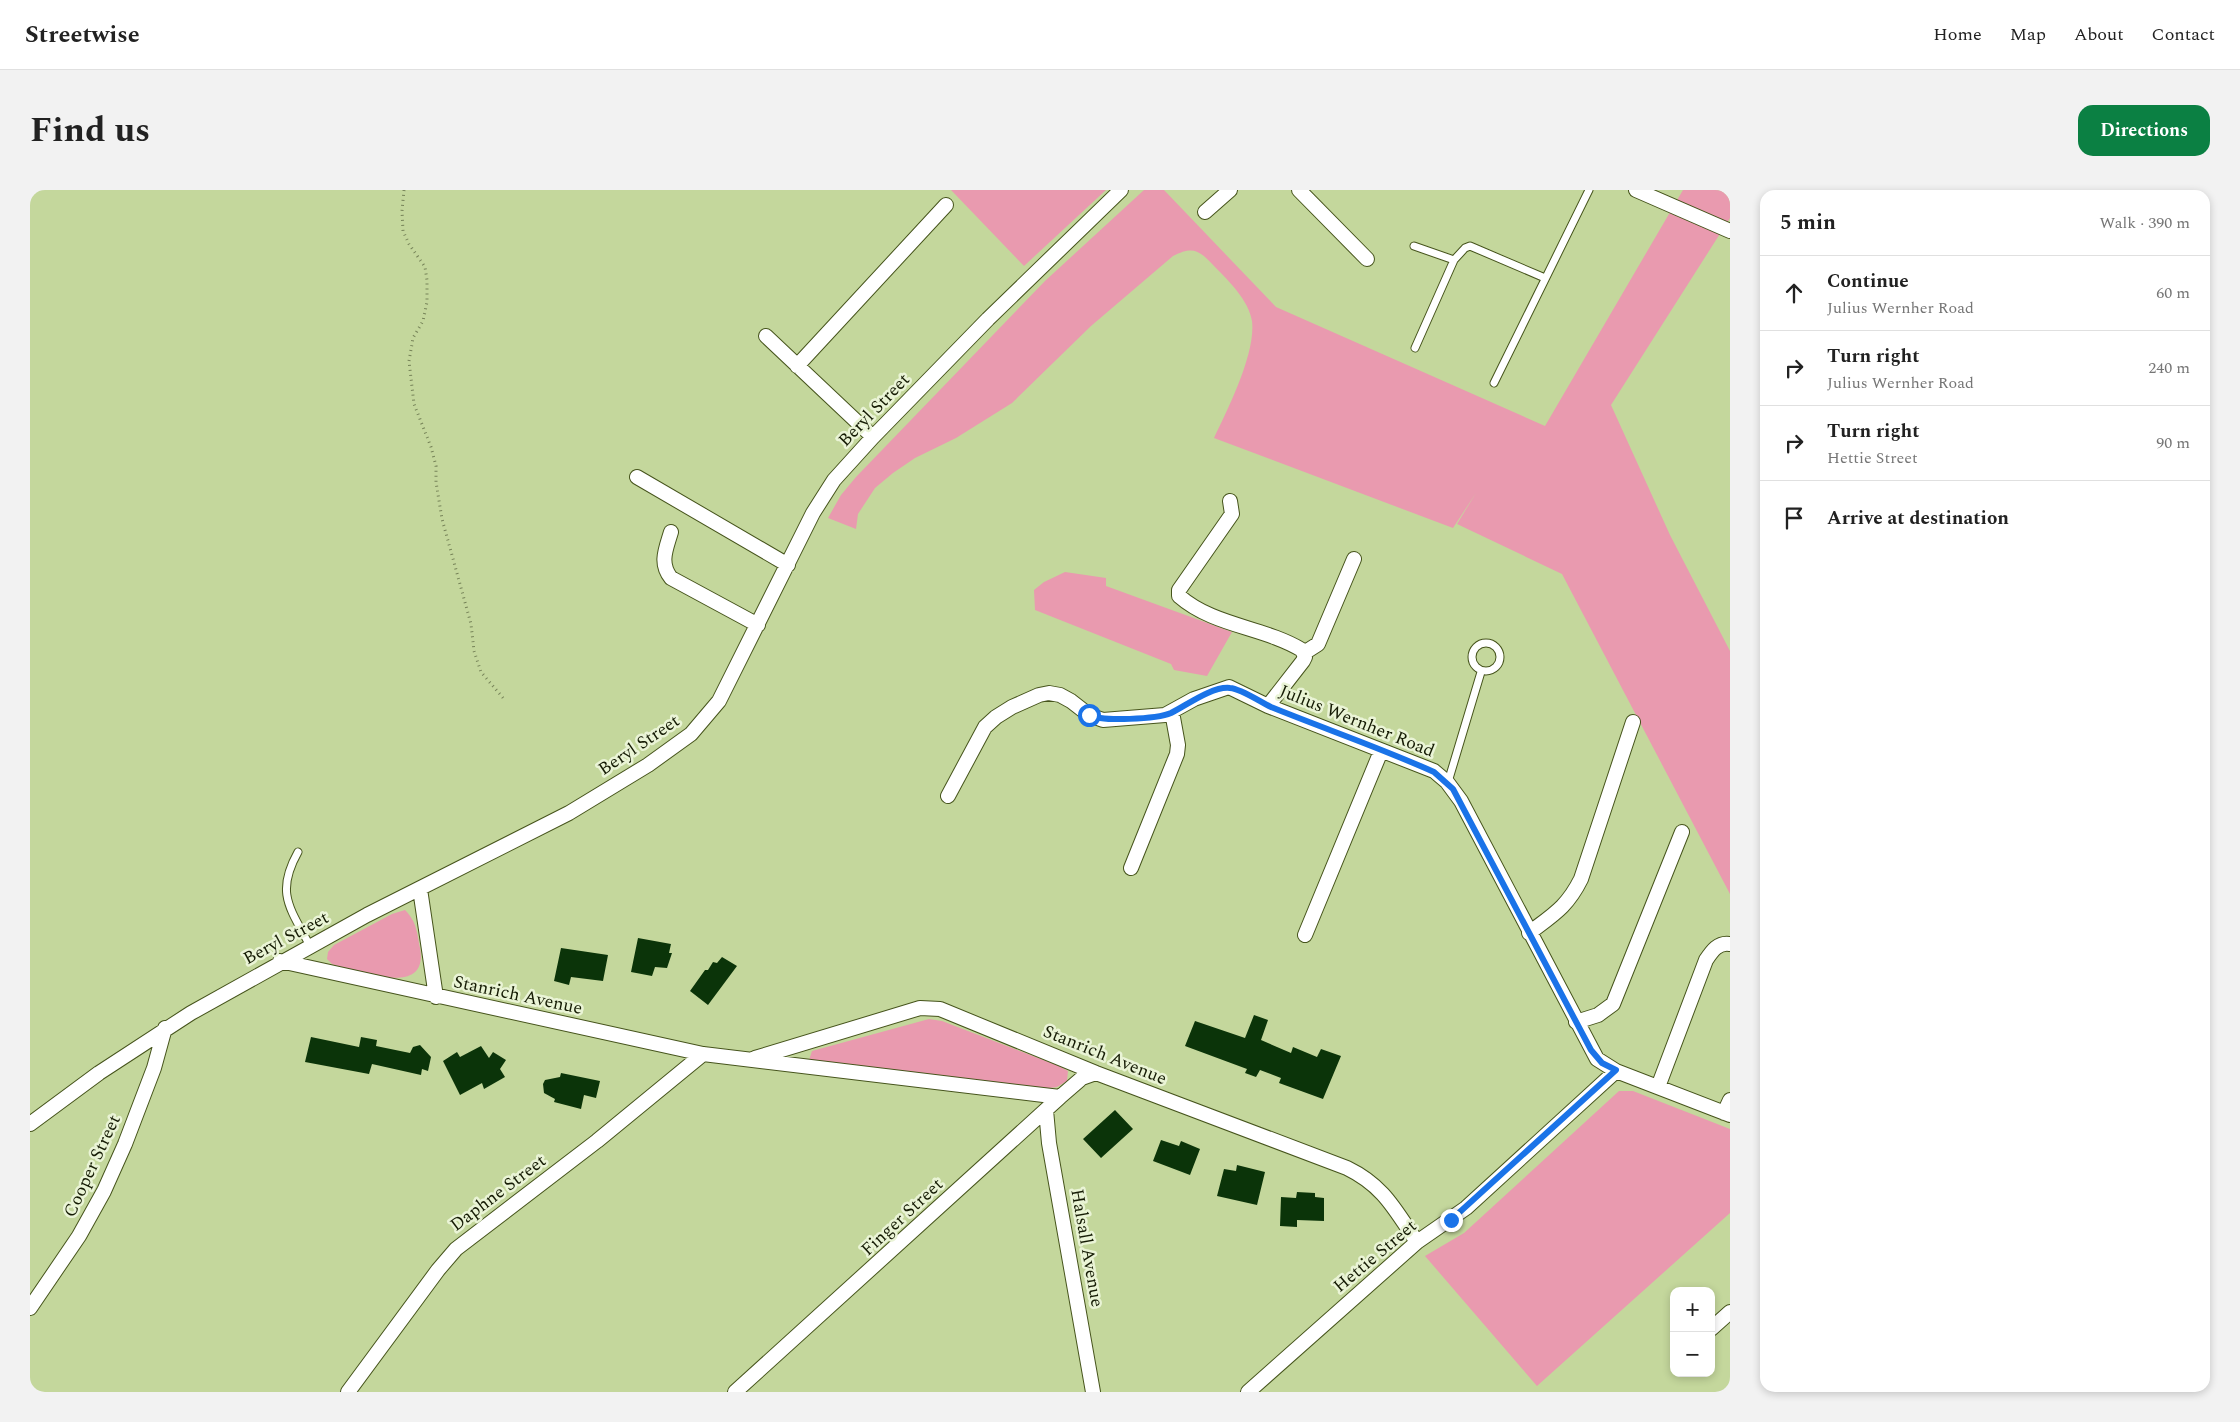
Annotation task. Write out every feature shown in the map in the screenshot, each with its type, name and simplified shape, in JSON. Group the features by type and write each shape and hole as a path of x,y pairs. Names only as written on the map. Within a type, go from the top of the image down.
{"street":[{"name":"Beryl Street","path":"30,1124 165,1028 280,961 569,813 673,748 691,734 719,701 825,492 873,437 1040,267 1121,190"},
{"path":"1205,212 1230,190"},
{"path":"1299,190 1367,259"},
{"path":"1636,190 1730,231"},
{"path":"797,366 946,205"},
{"path":"766,336 873,437"},
{"path":"637,477 788,564"},
{"path":"1230,501 1232,514 1179,590 1180,596 1203,611 1298,648 1304,654 1304,661 1268,706"},
{"path":"671,532 664,553 664,563 666,571 671,578 758,625"},
{"path":"1304,654 1318,644 1354,559"},
{"name":"Julius Wernher Road","path":"948,796 985,727 1012,707 1049,692 1060,695 1089,715 1103,720 1161,716 1194,699 1229,688 1268,706 1381,750 1434,772 1447,782 1461,801 1597,1059 1616,1070 1727,1114"},
{"path":"1131,868 1177,754 1178,745 1172,712"},
{"path":"1529,933 1559,911 1572,897 1581,879 1634,722"},
{"path":"1305,935 1381,750"},
{"path":"1576,1022 1598,1015 1613,1004 1682,832"},
{"path":"420,889 436,997"},
{"path":"1658,1087 1706,960 1712,950 1720,944 1730,944"},
{"name":"Stanrich Avenue","path":"280,961 436,997 703,1054 1060,1097"},
{"name":"Stanrich Avenue","path":"749,1060 928,1007 940,1009 1096,1073 1356,1172 1370,1180 1386,1197 1417,1242"},
{"name":"Cooper Street","path":"30,1308 79,1236 104,1191 125,1144 154,1068 165,1028"},
{"name":"Daphne Street","path":"348,1392 438,1270 456,1249 597,1141 703,1054"},
{"name":"Hettie Street","path":"1248,1392 1417,1242 1466,1208 1616,1070"},
{"name":"Finger Street","path":"736,1392 1060,1097 1082,1078 1096,1073"},
{"path":"1727,1114 1730,1100"},
{"name":"Halsall Avenue","path":"1046,1110 1049,1143 1093,1392"},
{"path":"1715,1325 1730,1312"}],"lane":[{"path":"1494,383 1589,190"},
{"path":"1414,246 1454,260"},
{"path":"1415,348 1454,260 1465,248 1470,246 1545,278"},
{"path":"1490,644 1500,654 1500,662 1496,668 1489,672 1482,672 1473,664 1472,653 1479,645 1490,644"},
{"path":"1447,782 1482,672"},
{"path":"298,852 288,869 285,888 290,906 310,946"}],"path":[{"path":"400,190 404,195"},
{"path":"404,190 403,231 425,266 427,280 427,302 423,320 413,338 409,361 414,404 431,447 436,466 436,482 442,519 471,624 474,651 481,672 504,699"}],"shaded area":[{"path":"951,190 1106,190 1024,266"},
{"path":"1144,190 1164,190 1276,307 1545,426 1683,190 1730,190 1730,218 1611,405 1670,535 1730,651 1730,894 1562,574 1457,524 1476,493 1453,528 1214,438 1240,381 1250,349 1252,321 1247,306 1238,292 1210,261 1196,251 1186,251 1173,256 1091,326 1012,403 956,438 915,458 893,473 875,488 858,514 856,529 828,518 841,495 856,477 1045,281"},
{"path":"1065,572 1106,578 1106,586 1232,632 1207,676 1174,670 1171,664 1035,610 1034,590 1044,582"},
{"path":"405,910 414,923 420,948 420,963 415,972 405,977 378,976 340,967 332,964 327,959 328,952 334,945 392,914"},
{"path":"929,1019 942,1021 1059,1066 1068,1071 1067,1081 1057,1087 1042,1089 809,1060 812,1051"},
{"path":"1619,1091 1633,1091 1730,1129 1730,1213 1537,1386 1425,1256 1464,1233"}],"building":[{"path":"638,938 671,944 669,953 672,953 667,968 655,967 652,976 631,972"},
{"path":"561,948 608,955 603,981 571,977 569,985 554,981"},
{"path":"722,957 737,966 708,1005 690,991 705,970 708,970 713,962 717,963"},
{"path":"1254,1015 1268,1020 1261,1040 1291,1053 1293,1047 1317,1057 1321,1049 1341,1056 1323,1099 1279,1083 1281,1078 1260,1070 1256,1077 1245,1073 1247,1069 1185,1046 1195,1021 1245,1038"},
{"path":"311,1037 359,1047 361,1037 377,1040 376,1046 410,1053 413,1047 420,1045 431,1057 428,1071 422,1069 421,1075 372,1064 369,1074 305,1062"},
{"path":"481,1046 489,1058 493,1052 506,1060 500,1069 505,1077 484,1089 482,1083 460,1095 443,1061 457,1052 460,1057"},
{"path":"561,1073 600,1081 596,1098 584,1095 581,1109 554,1102 555,1099 544,1093 543,1084 545,1080 560,1077"},
{"path":"1115,1110 1133,1129 1101,1158 1083,1139"},
{"path":"1161,1140 1179,1146 1181,1141 1200,1149 1190,1175 1153,1161"},
{"path":"1237,1165 1265,1172 1257,1205 1217,1196 1224,1169 1236,1171"},
{"path":"1297,1192 1315,1193 1315,1197 1324,1198 1324,1221 1297,1220 1297,1227 1280,1226 1281,1197 1296,1198"}],"route":[{"path":"1089,715 1103,720 1161,716 1194,699 1223,688 1233,688 1268,706 1415,763 1442,777 1453,789 1484,844 1591,1050 1597,1059 1616,1070 1451,1220"}]}
